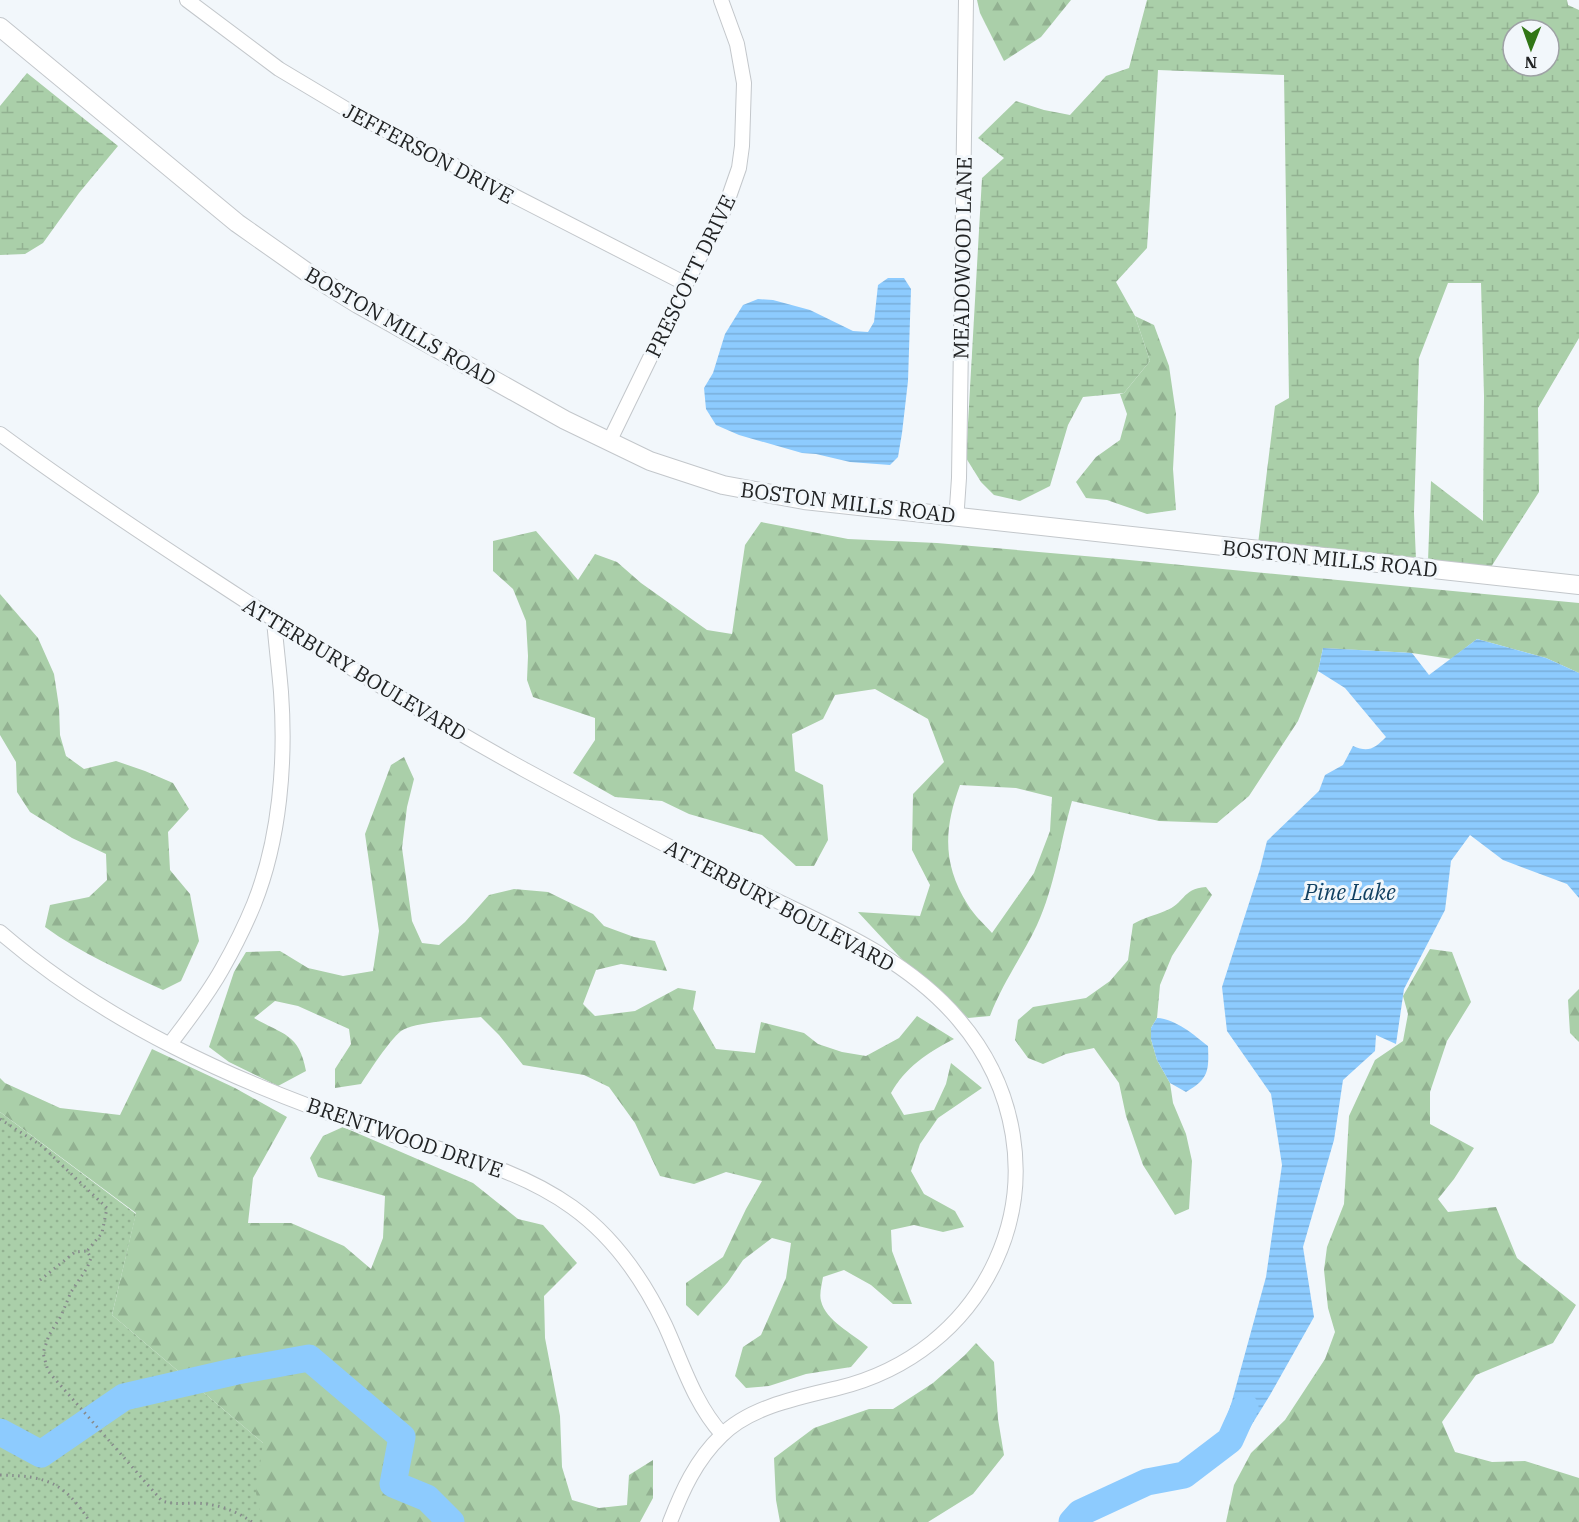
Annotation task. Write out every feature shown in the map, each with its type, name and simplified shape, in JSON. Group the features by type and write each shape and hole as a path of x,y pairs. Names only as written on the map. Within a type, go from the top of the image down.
{"street":[{"name":"JEFFERSON DRIVE","path":"187,0 279,69 356,116 686,284"},
{"name":"PRESCOTT DRIVE","path":"610,440 733,189 742,146 744,104 740,59 721,0"},
{"name":"MEADOWOOD LANE","path":"954,516 957,507 959,478 966,0"},
{"name":"BOSTON MILLS ROAD","path":"0,27 169,168 271,248 358,304 555,414 650,461 742,490 804,500 1579,585"},
{"name":"ATTERBURY BOULEVARD","path":"0,434 132,528 375,683 524,769 678,852 839,932 906,971 931,990 975,1040 992,1068 1006,1102 1014,1139 1016,1168 1014,1201 1007,1231 995,1262 979,1291 961,1315 937,1338 914,1357 890,1371 863,1381 786,1401 744,1420 722,1434 694,1470 682,1491 670,1522"},
{"path":"170,1044 221,971 240,935 255,902 270,849 278,797 282,748 281,694 274,620"},
{"name":"BRENTWOOD DRIVE","path":"0,932 68,984 170,1044 259,1085 365,1126 499,1168 530,1181 572,1207 602,1232 629,1263 647,1290 700,1404 709,1420 722,1434"}],"path":[{"path":"0,1119 42,1146 107,1208 102,1233 87,1251 75,1252 40,1280"},
{"path":"87,1251 91,1258 49,1335 43,1353 48,1371 162,1501 176,1505 196,1503 224,1506 252,1522"},
{"path":"0,1475 46,1480 67,1492 90,1522"}],"green space":[{"path":"977,0 1071,0 1041,37 1004,61 980,13"},
{"path":"1147,0 1567,0 1568,5 1579,10 1579,338 1538,408 1539,492 1491,567 1428,561 1431,481 1483,521 1484,396 1481,283 1448,283 1419,358 1414,513 1416,560 1258,544 1275,406 1289,398 1284,75 1158,70 1147,248 1116,282 1135,316 1150,361 1124,393 1083,397 1068,425 1050,486 1020,501 994,495 981,482 966,458 982,178 1004,158 978,138 1016,101 1070,115 1106,76 1129,68"},
{"path":"27,73 118,146 79,193 43,243 25,254 0,255 0,106"},
{"path":"1135,316 1154,325 1169,366 1176,414 1173,469 1176,510 1147,514 1107,500 1086,498 1076,482 1096,457 1120,440 1127,414 1120,394 1124,393 1150,361"},
{"path":"761,522 848,539 937,543 1579,603 1579,673 1546,658 1477,639 1451,659 1412,653 1323,648 1318,671 1298,721 1249,796 1217,823 1159,821 1072,801 1053,880 1037,925 990,1016 968,1018 910,968 858,912 920,916 930,885 912,850 913,794 944,762 928,719 875,689 835,695 823,719 792,734 795,771 823,785 828,840 814,866 796,866 762,835 689,814 662,801 615,797 573,773 595,740 595,718 533,697 527,680 526,621 513,589 493,571 493,541 536,531 578,580 595,554 617,562 641,583 707,630 732,634 745,545","holes":["960,785 1016,788 1052,797 1050,831 1034,873 992,933 970,909 954,875 948,846 951,816"]},
{"path":"0,594 38,638 54,674 60,735 66,756 84,769 116,761 173,783 189,809 168,832 170,870 190,894 199,941 181,981 163,990 88,954 45,927 50,905 89,897 107,880 106,854 72,838 30,812 17,792 16,762 0,735"},
{"path":"404,757 414,779 407,807 402,848 412,921 422,943 439,945 465,922 489,895 514,889 548,892 593,914 604,926 634,937 655,941 667,971 621,964 596,970 583,1004 595,1016 635,1011 678,988 696,991 693,1009 716,1049 755,1053 761,1022 804,1033 818,1044 842,1052 866,1056 899,1038 917,1016 954,1039 935,1049 918,1062 903,1076 891,1093 904,1115 934,1110 946,1084 951,1063 982,1088 938,1118 920,1144 911,1171 924,1194 955,1211 964,1227 943,1232 914,1225 891,1230 892,1251 912,1304 893,1304 871,1285 844,1270 823,1277 820,1295 828,1315 868,1347 851,1367 806,1374 769,1386 746,1388 735,1376 743,1347 761,1335 786,1278 791,1243 772,1238 743,1260 728,1282 698,1316 686,1305 686,1283 723,1257 762,1181 726,1172 694,1184 660,1176 635,1123 609,1087 584,1075 523,1065 481,1017 427,1023 407,1028 391,1042 361,1084 335,1088 335,1069 351,1044 349,1029 298,1006 275,1001 254,1018 281,1032 294,1042 303,1059 306,1071 278,1086 229,1062 209,1047 234,972 246,952 280,951 308,968 343,976 373,971 379,931 365,834 391,765"},
{"path":"1206,887 1212,895 1172,956 1160,985 1157,1018 1151,1028 1151,1039 1157,1060 1170,1083 1173,1103 1186,1134 1192,1161 1189,1209 1175,1215 1143,1165 1126,1116 1119,1083 1094,1048 1066,1054 1043,1064 1028,1058 1015,1040 1018,1020 1033,1007 1086,998 1110,981 1128,960 1133,924 1171,908 1192,891"},
{"path":"1430,949 1452,952 1471,1002 1447,1041 1430,1092 1430,1124 1474,1148 1438,1199 1448,1212 1496,1207 1517,1258 1576,1305 1553,1343 1476,1375 1442,1422 1455,1452 1492,1462 1525,1461 1579,1478 1579,1522 1226,1522 1234,1485 1251,1453 1285,1420 1325,1359 1335,1332 1328,1308 1324,1270 1327,1247 1344,1204 1349,1116 1375,1060 1403,1041 1408,1014 1403,996"},
{"path":"1579,989 1579,1042 1570,1033 1568,1000"},
{"path":"152,1049 235,1088 287,1117 253,1178 248,1223 291,1223 344,1246 371,1269 383,1238 385,1196 318,1177 310,1158 323,1136 343,1127 473,1183 518,1219 543,1225 577,1263 544,1296 545,1338 560,1416 562,1467 572,1500 599,1508 627,1505 629,1475 653,1460 653,1498 640,1522 263,1522 256,1493 263,1443 112,1315 136,1213 0,1112 0,1078 5,1083 60,1108 120,1115"},
{"path":"0,1112 136,1214 112,1315 263,1443 350,1522 0,1522"},
{"path":"976,1343 994,1362 998,1419 1004,1455 973,1494 928,1522 780,1522 776,1500 774,1458 814,1428 869,1409 893,1409 933,1383"}],"water":[{"path":"888,278 904,278 911,289 908,381 902,433 898,457 890,465 850,462 802,453 739,435 716,425 706,409 704,388 713,373 725,334 743,305 758,299 773,300 810,310 853,331 868,332 874,322 878,285"},
{"name":"Pine Lake","path":"1477,639 1546,658 1579,673 1579,898 1567,884 1503,860 1470,835 1451,861 1445,910 1404,989 1396,1044 1376,1035 1375,1051 1343,1080 1334,1140 1303,1247 1314,1317 1238,1447 1221,1434 1266,1277 1282,1165 1271,1094 1227,1031 1222,987 1267,841 1319,791 1325,775 1343,765 1353,746 1368,749 1386,737 1345,688 1318,671 1323,648 1412,653 1429,675"},
{"path":"1157,1018 1178,1024 1208,1046 1206,1073 1199,1083 1186,1092 1170,1083 1157,1060 1151,1039 1151,1028"}],"waterway":[{"path":"0,1432 41,1454 124,1397 237,1371 309,1358 402,1437 393,1484 427,1498 451,1522"},
{"path":"1072,1522 1080,1513 1147,1482 1184,1475 1230,1440 1245,1407"}]}
